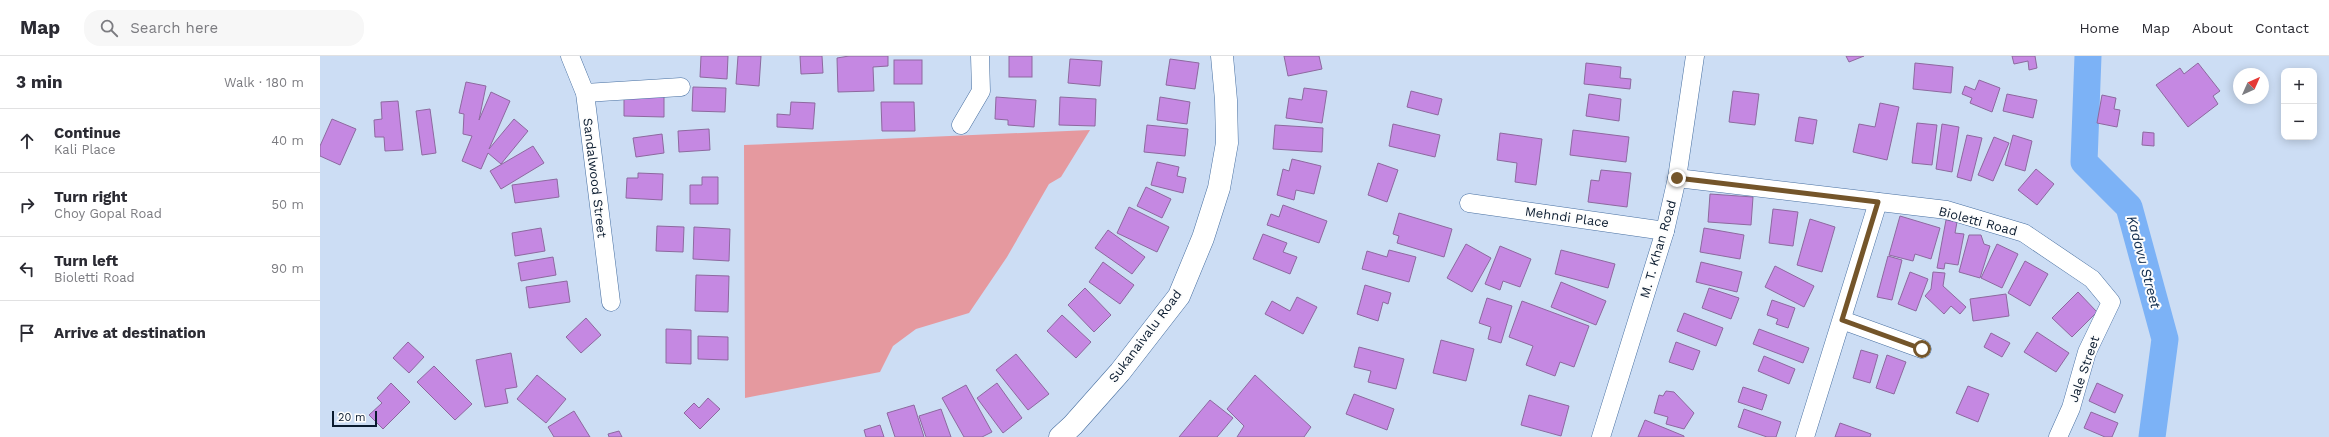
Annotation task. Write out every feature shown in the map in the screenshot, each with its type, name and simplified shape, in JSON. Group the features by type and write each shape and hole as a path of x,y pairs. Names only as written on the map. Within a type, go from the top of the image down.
{"main road":[{"name":"Sukanaivalu Road","path":"1060,437 1074,425 1120,372 1179,296 1203,238 1222,173 1227,144 1226,100 1222,56"}],"street":[{"name":"Sandalwood Street","path":"570,56 585,93 611,302"},
{"path":"961,124 981,91 980,56"},
{"name":"M. T. Khan Road","path":"1601,437 1665,231 1677,178 1695,56"},
{"path":"585,93 681,87"},
{"name":"Bioletti Road","path":"1677,178 1948,210 2024,233 2092,279 2111,302"},
{"path":"1805,437 1878,202"},
{"name":"Mehndi Place","path":"1469,203 1665,231"},
{"name":"Jale Street","path":"2058,437 2070,408 2087,352 2111,302"},
{"path":"1842,320 1922,349"}],"shaded area":[{"path":"1090,130 1061,177 1049,184 1007,257 969,313 916,329 893,346 880,372 745,398 744,145"}],"building":[{"path":"701,56 728,56 727,79 700,77"},
{"path":"738,56 761,56 759,86 736,84"},
{"path":"800,56 822,56 823,73 801,74"},
{"path":"849,56 888,56 888,66 873,67 874,91 838,92 837,58"},
{"path":"1009,56 1032,56 1032,77 1009,77"},
{"path":"1284,56 1319,56 1322,69 1288,76"},
{"path":"1846,56 1864,56 1849,62"},
{"path":"2012,56 2035,56 2037,68 2029,70 2028,61 2014,64"},
{"path":"1070,59 1102,61 1100,86 1068,83"},
{"path":"1170,59 1199,63 1195,89 1166,85"},
{"path":"894,60 922,60 922,84 894,84"},
{"path":"1586,63 1621,67 1620,78 1631,79 1630,89 1584,84"},
{"path":"1915,63 1953,67 1951,93 1913,89"},
{"path":"2198,63 2220,91 2213,96 2218,104 2188,127 2156,85 2180,68 2184,74"},
{"path":"1979,80 2000,88 1992,112 1970,103 1972,98 1962,94 1965,86 1975,90"},
{"path":"466,82 486,86 479,120 491,92 510,101 489,149 514,119 528,131 501,164 488,153 481,169 462,161 472,136 463,134 464,114 459,113"},
{"path":"693,87 726,88 725,112 692,111"},
{"path":"1304,88 1327,91 1322,123 1286,118 1289,98 1302,100"},
{"path":"1411,91 1442,99 1438,115 1407,107"},
{"path":"1733,91 1759,94 1755,125 1729,122"},
{"path":"1589,94 1621,99 1619,121 1586,116"},
{"path":"2007,94 2037,100 2033,118 2003,111"},
{"path":"624,95 664,95 664,117 624,116"},
{"path":"2102,95 2116,98 2114,109 2120,110 2117,127 2097,123"},
{"path":"996,97 1036,100 1034,127 1008,125 1008,120 995,119"},
{"path":"1060,97 1096,99 1095,126 1059,125"},
{"path":"1160,97 1190,102 1187,124 1157,120"},
{"path":"398,101 403,150 385,151 384,137 375,137 374,120 382,119 381,102"},
{"path":"791,102 815,103 813,129 777,127 777,114 790,115"},
{"path":"881,102 914,102 915,131 882,131"},
{"path":"1880,103 1899,107 1887,160 1853,152 1859,124 1875,127"},
{"path":"430,109 436,153 422,155 416,111"},
{"path":"1799,117 1817,120 1813,144 1795,141"},
{"path":"332,119 356,129 340,165 320,156 320,146"},
{"path":"1917,123 1937,125 1932,165 1912,163"},
{"path":"1393,124 1440,135 1435,157 1389,146"},
{"path":"1942,124 1959,127 1952,172 1936,169"},
{"path":"1147,125 1188,129 1185,156 1144,152"},
{"path":"1275,125 1323,128 1322,152 1273,149"},
{"path":"709,129 710,150 679,152 678,131"},
{"path":"1573,130 1629,137 1626,162 1570,155"},
{"path":"2143,132 2154,133 2154,146 2142,145"},
{"path":"1500,133 1542,139 1536,185 1515,182 1517,163 1497,160"},
{"path":"662,134 664,153 636,157 633,138"},
{"path":"1967,135 1982,138 1971,181 1957,177"},
{"path":"2013,135 2032,141 2025,171 2005,165"},
{"path":"1994,137 2009,143 1993,181 1978,175"},
{"path":"533,146 544,163 501,189 490,171"},
{"path":"1292,159 1321,166 1314,194 1296,190 1294,200 1277,195 1283,169 1289,171"},
{"path":"1157,162 1179,167 1177,176 1186,178 1183,193 1151,185"},
{"path":"1378,163 1398,170 1387,202 1368,195"},
{"path":"2036,169 2054,184 2037,205 2018,190"},
{"path":"1601,170 1631,173 1627,207 1588,202 1591,180 1599,181"},
{"path":"638,173 663,174 662,200 626,198 627,178 638,178"},
{"path":"702,177 718,177 718,204 690,204 690,185 702,185"},
{"path":"557,179 559,197 515,203 512,185"},
{"path":"1146,187 1171,199 1162,218 1137,206"},
{"path":"1710,194 1753,197 1751,225 1708,222"},
{"path":"1283,205 1327,221 1319,243 1267,225 1271,214 1279,217"},
{"path":"1129,207 1169,227 1157,252 1117,233"},
{"path":"1773,209 1798,212 1793,246 1769,243"},
{"path":"1399,213 1452,229 1444,257 1397,243 1399,236 1393,234"},
{"path":"1900,216 1940,228 1931,259 1915,254 1913,261 1889,255"},
{"path":"1810,219 1835,227 1822,272 1797,265"},
{"path":"1946,220 1957,222 1955,233 1964,234 1958,265 1945,263 1944,269 1937,268"},
{"path":"657,226 684,227 683,252 656,251"},
{"path":"694,227 730,229 729,261 693,259"},
{"path":"541,228 545,251 515,256 512,233"},
{"path":"1704,228 1744,235 1740,259 1700,252"},
{"path":"1108,230 1145,257 1132,274 1095,248"},
{"path":"1263,234 1287,243 1283,252 1297,257 1290,274 1253,259"},
{"path":"1969,235 1981,235 1984,244 1990,246 1980,278 1959,272"},
{"path":"1466,244 1491,258 1472,292 1447,278"},
{"path":"1997,244 2018,254 2002,288 1981,278"},
{"path":"1500,246 1531,259 1520,287 1503,281 1500,290 1485,284"},
{"path":"1389,250 1416,257 1409,282 1362,269 1367,251 1387,257"},
{"path":"1561,250 1615,264 1608,288 1555,274"},
{"path":"1888,256 1902,260 1892,300 1877,297"},
{"path":"553,257 556,275 521,281 518,263"},
{"path":"2025,261 2048,274 2030,306 2008,293"},
{"path":"1103,262 1134,285 1120,304 1089,282"},
{"path":"1701,262 1742,272 1737,292 1696,282"},
{"path":"1775,266 1814,286 1804,307 1765,287"},
{"path":"1910,272 1928,279 1916,311 1898,304"},
{"path":"1933,272 1945,273 1943,286 1966,307 1960,314 1951,306 1944,314 1925,296 1931,289"},
{"path":"696,275 729,276 728,312 695,311"},
{"path":"567,281 570,302 529,308 526,287"},
{"path":"1561,282 1606,301 1596,325 1551,307"},
{"path":"1365,285 1391,293 1388,304 1383,302 1378,321 1357,314"},
{"path":"1085,288 1111,315 1094,332 1068,305"},
{"path":"1709,288 1739,298 1731,319 1702,308"},
{"path":"2078,292 2097,312 2072,337 2052,318"},
{"path":"2006,294 2009,316 1973,321 1970,299"},
{"path":"1297,297 1317,307 1303,334 1265,314 1272,301 1290,311"},
{"path":"1487,298 1512,306 1501,343 1488,339 1491,327 1479,323"},
{"path":"1772,300 1795,308 1788,328 1776,324 1778,319 1767,315"},
{"path":"1522,301 1589,326 1574,367 1560,362 1555,376 1526,365 1533,346 1509,337"},
{"path":"1684,313 1723,328 1716,346 1677,331"},
{"path":"1062,315 1091,342 1076,358 1047,331"},
{"path":"586,318 601,335 581,353 566,337"},
{"path":"666,329 691,330 691,364 666,363"},
{"path":"1759,329 1809,348 1803,363 1753,344"},
{"path":"2037,332 2069,353 2056,372 2024,352"},
{"path":"1991,333 2010,343 2002,357 1984,347"},
{"path":"698,336 728,337 728,360 698,359"},
{"path":"1441,340 1474,349 1466,381 1433,373"},
{"path":"408,342 424,357 409,373 393,358"},
{"path":"1676,342 1700,351 1693,370 1669,362"},
{"path":"1359,347 1404,359 1396,389 1368,382 1371,371 1354,367"},
{"path":"1861,350 1878,355 1870,383 1853,378"},
{"path":"511,353 517,387 505,389 508,403 485,407 476,360"},
{"path":"1016,354 1049,394 1028,410 996,370"},
{"path":"1887,355 1906,362 1894,394 1876,388"},
{"path":"1764,356 1795,369 1789,384 1758,371"},
{"path":"434,366 472,404 455,420 417,382"},
{"path":"537,375 566,399 546,423 517,399"},
{"path":"1255,375 1311,427 1304,437 1237,437 1244,426 1227,409"},
{"path":"391,383 410,402 383,429 369,415 382,403 377,398"},
{"path":"997,383 1022,418 1003,433 977,398"},
{"path":"2097,383 2123,395 2115,413 2089,401"},
{"path":"966,385 992,432 982,437 964,437 942,398"},
{"path":"1968,386 1989,394 1978,422 1956,413"},
{"path":"1743,387 1767,395 1762,410 1738,402"},
{"path":"1666,391 1674,392 1694,413 1684,429 1666,424 1668,417 1654,413 1659,395 1663,396"},
{"path":"1354,394 1394,409 1387,430 1346,414"},
{"path":"1529,395 1569,406 1561,436 1521,425"},
{"path":"708,398 720,409 700,429 684,413 694,403 699,408"},
{"path":"1210,400 1233,418 1217,437 1179,437"},
{"path":"914,405 924,437 895,437 887,413"},
{"path":"941,409 951,437 926,437 919,416"},
{"path":"1744,409 1781,422 1776,437 1767,437 1738,427"},
{"path":"574,411 590,437 554,437 548,427"},
{"path":"2091,412 2118,423 2112,437 2105,437 2084,428"},
{"path":"1645,420 1684,436 1684,437 1638,437"},
{"path":"1840,423 1871,434 1870,437 1835,437"},
{"path":"880,425 884,437 866,437 864,430"},
{"path":"619,431 622,437 609,437 608,434"}],"waterway":[{"name":"Kadavu Street","path":"2088,56 2084,162 2129,207 2165,339 2152,437"}],"route":[{"path":"1677,178 1878,202 1842,320 1922,349"}]}
